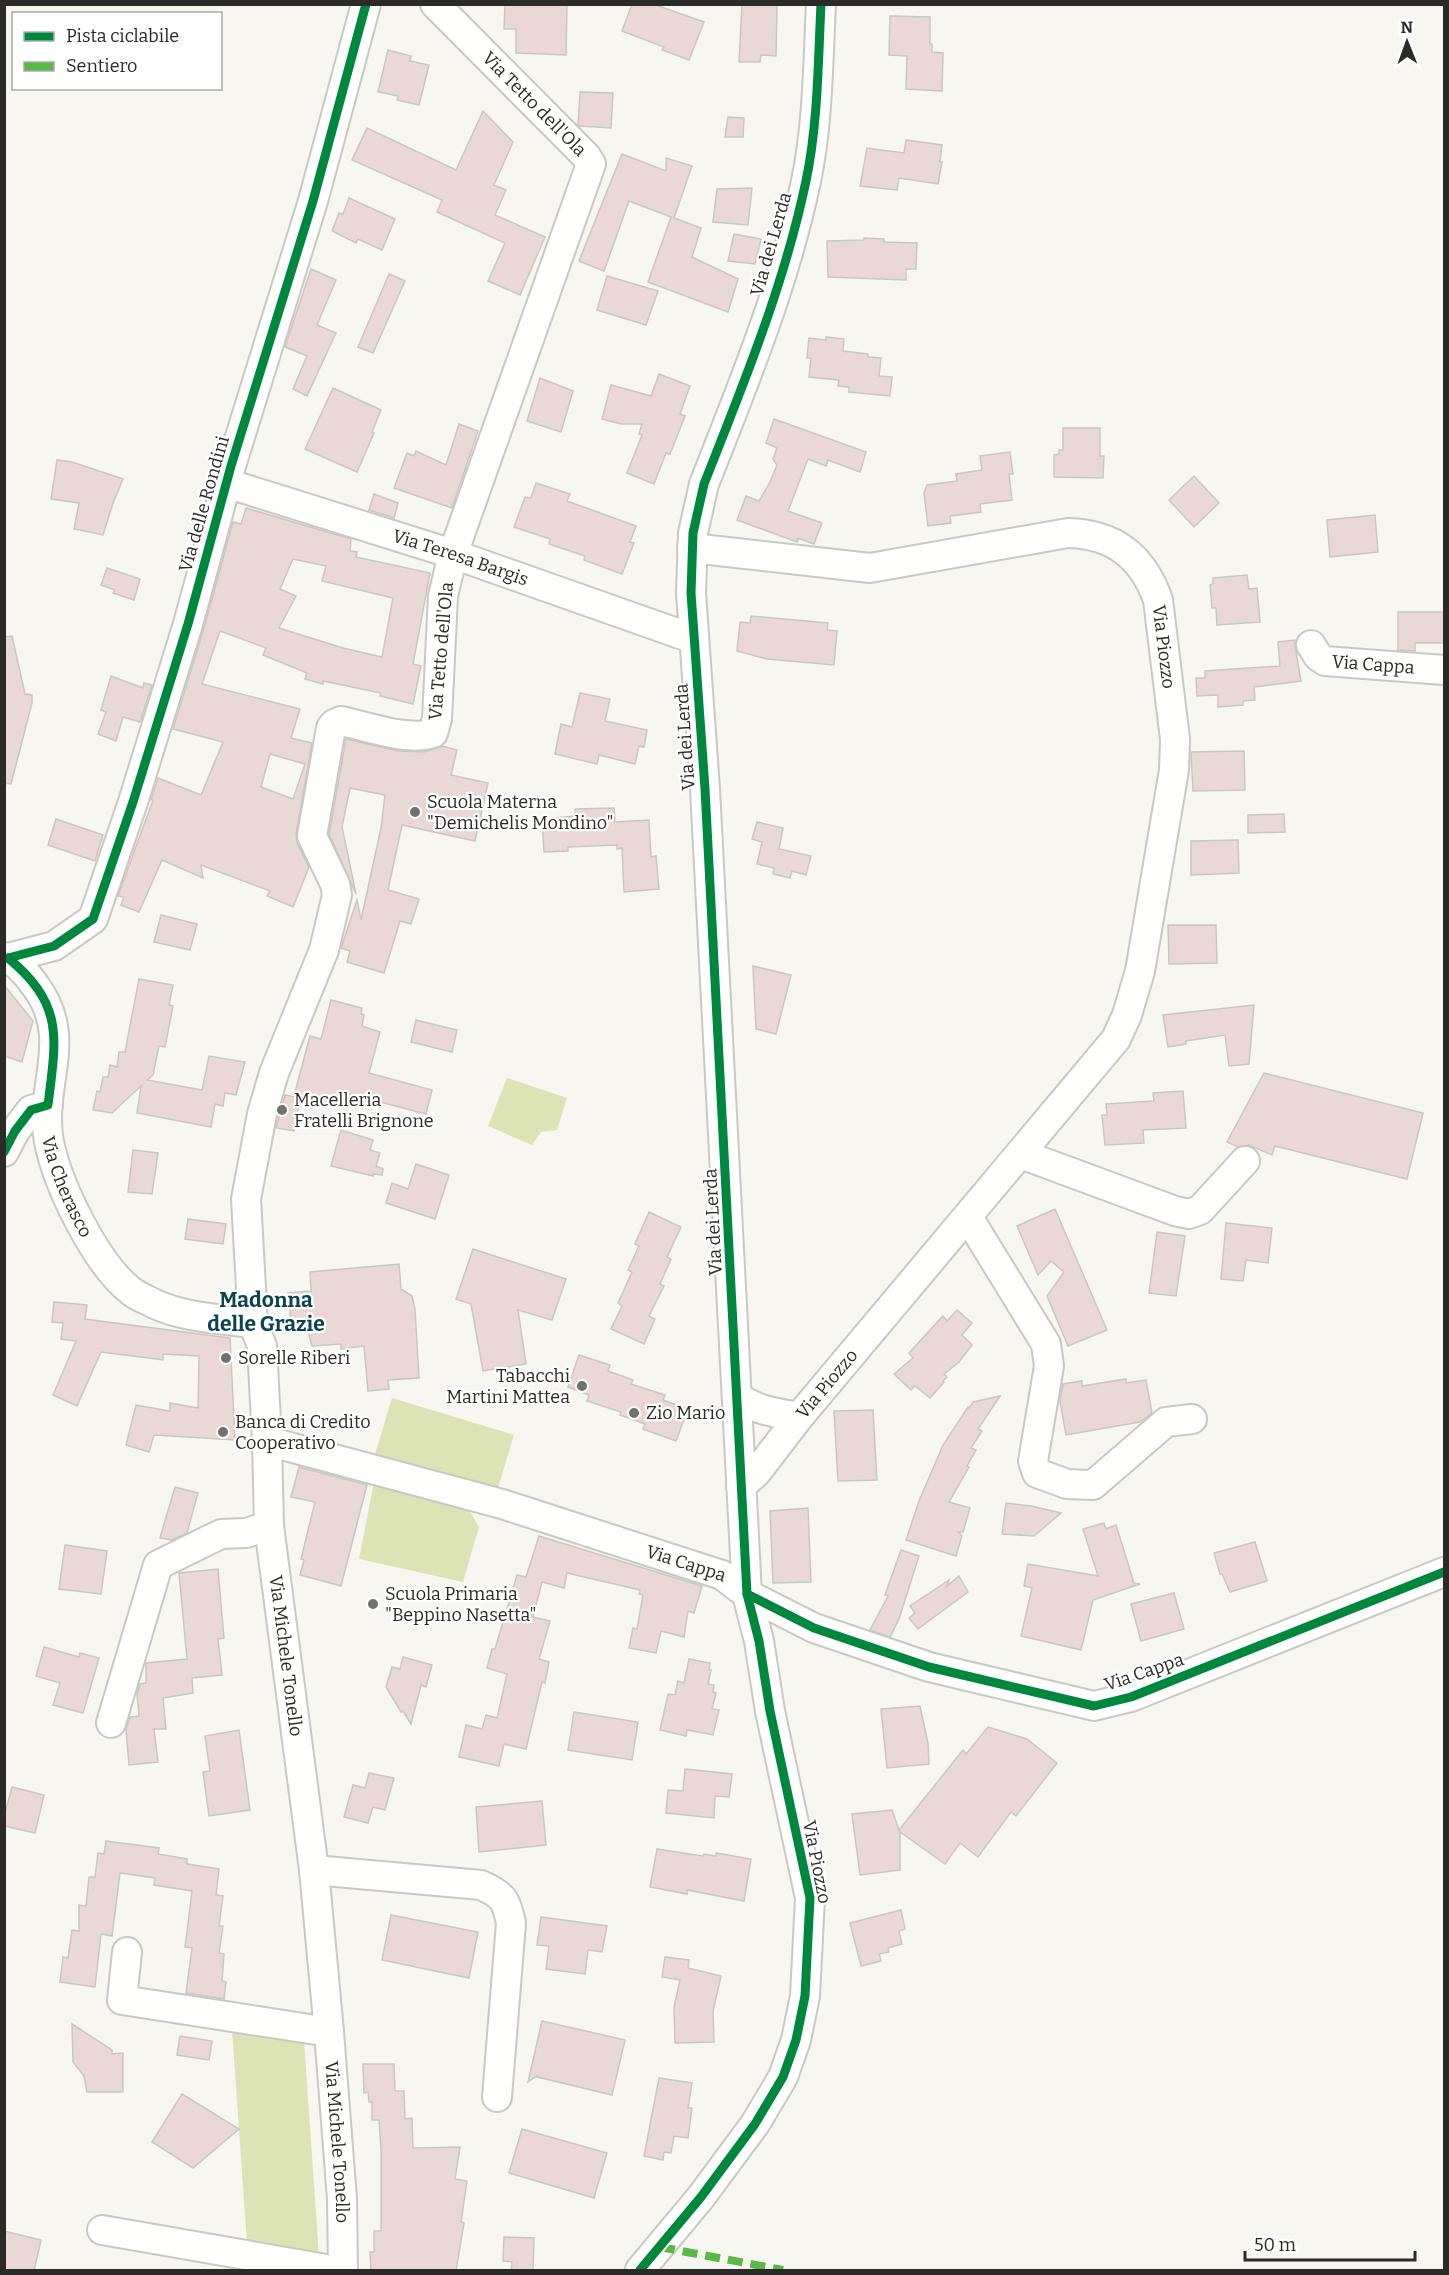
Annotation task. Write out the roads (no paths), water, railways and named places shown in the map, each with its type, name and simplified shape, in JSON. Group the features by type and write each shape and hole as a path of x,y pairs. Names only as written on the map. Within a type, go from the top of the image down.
{"street":[{"name":"Via delle Rondini","path":"6,957 54,946 93,919 133,802 188,624 226,483 313,201 366,4"},
{"name":"Via Tetto dell'Ola","path":"253,1323 246,1199 256,1143 274,1073 324,950 337,895 335,884 312,836 331,728 341,721 410,736 425,737 433,734 437,719 443,596 453,554 591,164 586,156 435,4"},
{"name":"Via dei Lerda","path":"741,1486 739,1398 705,789 691,593 692,548 697,507 704,484 774,299 806,181 816,113 821,4"},
{"name":"Via Teresa Bargis","path":"226,483 453,554 694,639"},
{"name":"Via Piozzo","path":"640,2271 701,2197 755,2124 783,2077 796,2040 805,1996 810,1898 770,1711 759,1641 747,1594 741,1486 756,1473 799,1417 1116,1039 1127,1015 1140,971 1174,770 1175,739 1158,600 1143,567 1127,552 1111,542 1088,533 1068,533 870,568 692,548"},
{"name":"Via Cappa","path":"1311,645 1318,656 1325,661 1444,670"},
{"name":"Via Cherasco","path":"6,957 26,973 40,991 52,1016 56,1046 48,1106 49,1142 65,1191 91,1243 111,1272 132,1292 158,1305 196,1315 253,1323"},
{"path":"4,1152 15,1131 31,1110 48,1106"},
{"path":"1021,1154 1175,1211 1189,1214 1200,1210 1245,1161"},
{"path":"968,1217 1046,1344 1049,1365 1033,1461 1037,1473 1067,1484 1093,1485 1166,1422 1192,1419"},
{"path":"253,1323 262,1347 267,1441"},
{"path":"739,1398 750,1406 767,1412 799,1417"},
{"name":"Via Cappa","path":"267,1441 501,1504 722,1575 747,1594 814,1628 929,1667 1094,1706 1131,1697 1444,1572"},
{"name":"Via Michele Tonello","path":"267,1441 269,1526 314,1870 329,2032 342,2199 343,2271"},
{"path":"111,1723 158,1565 221,1534 246,1533 269,1526"},
{"path":"314,1870 481,1885 498,1893 507,1904 511,1923 497,2097"},
{"path":"127,1952 122,2000 329,2032"},
{"path":"102,2230 332,2271"}],"place":[{"name":"Scuola Materna \"Demichelis Mondino\"","path":"415,812"},
{"name":"Macelleria Fratelli Brignone","path":"282,1110"},
{"name":"Sorelle Riberi","path":"226,1358"},
{"name":"Tabacchi Martini Mattea","path":"582,1386"},
{"name":"Zio Mario","path":"634,1413"},
{"name":"Banca di Credito Cooperativo","path":"223,1432"},
{"name":"Scuola Primaria \"Beppino Nasetta\"","path":"373,1604"}],"district":[{"name":"Madonna delle Grazie","path":"266,1312"}]}
